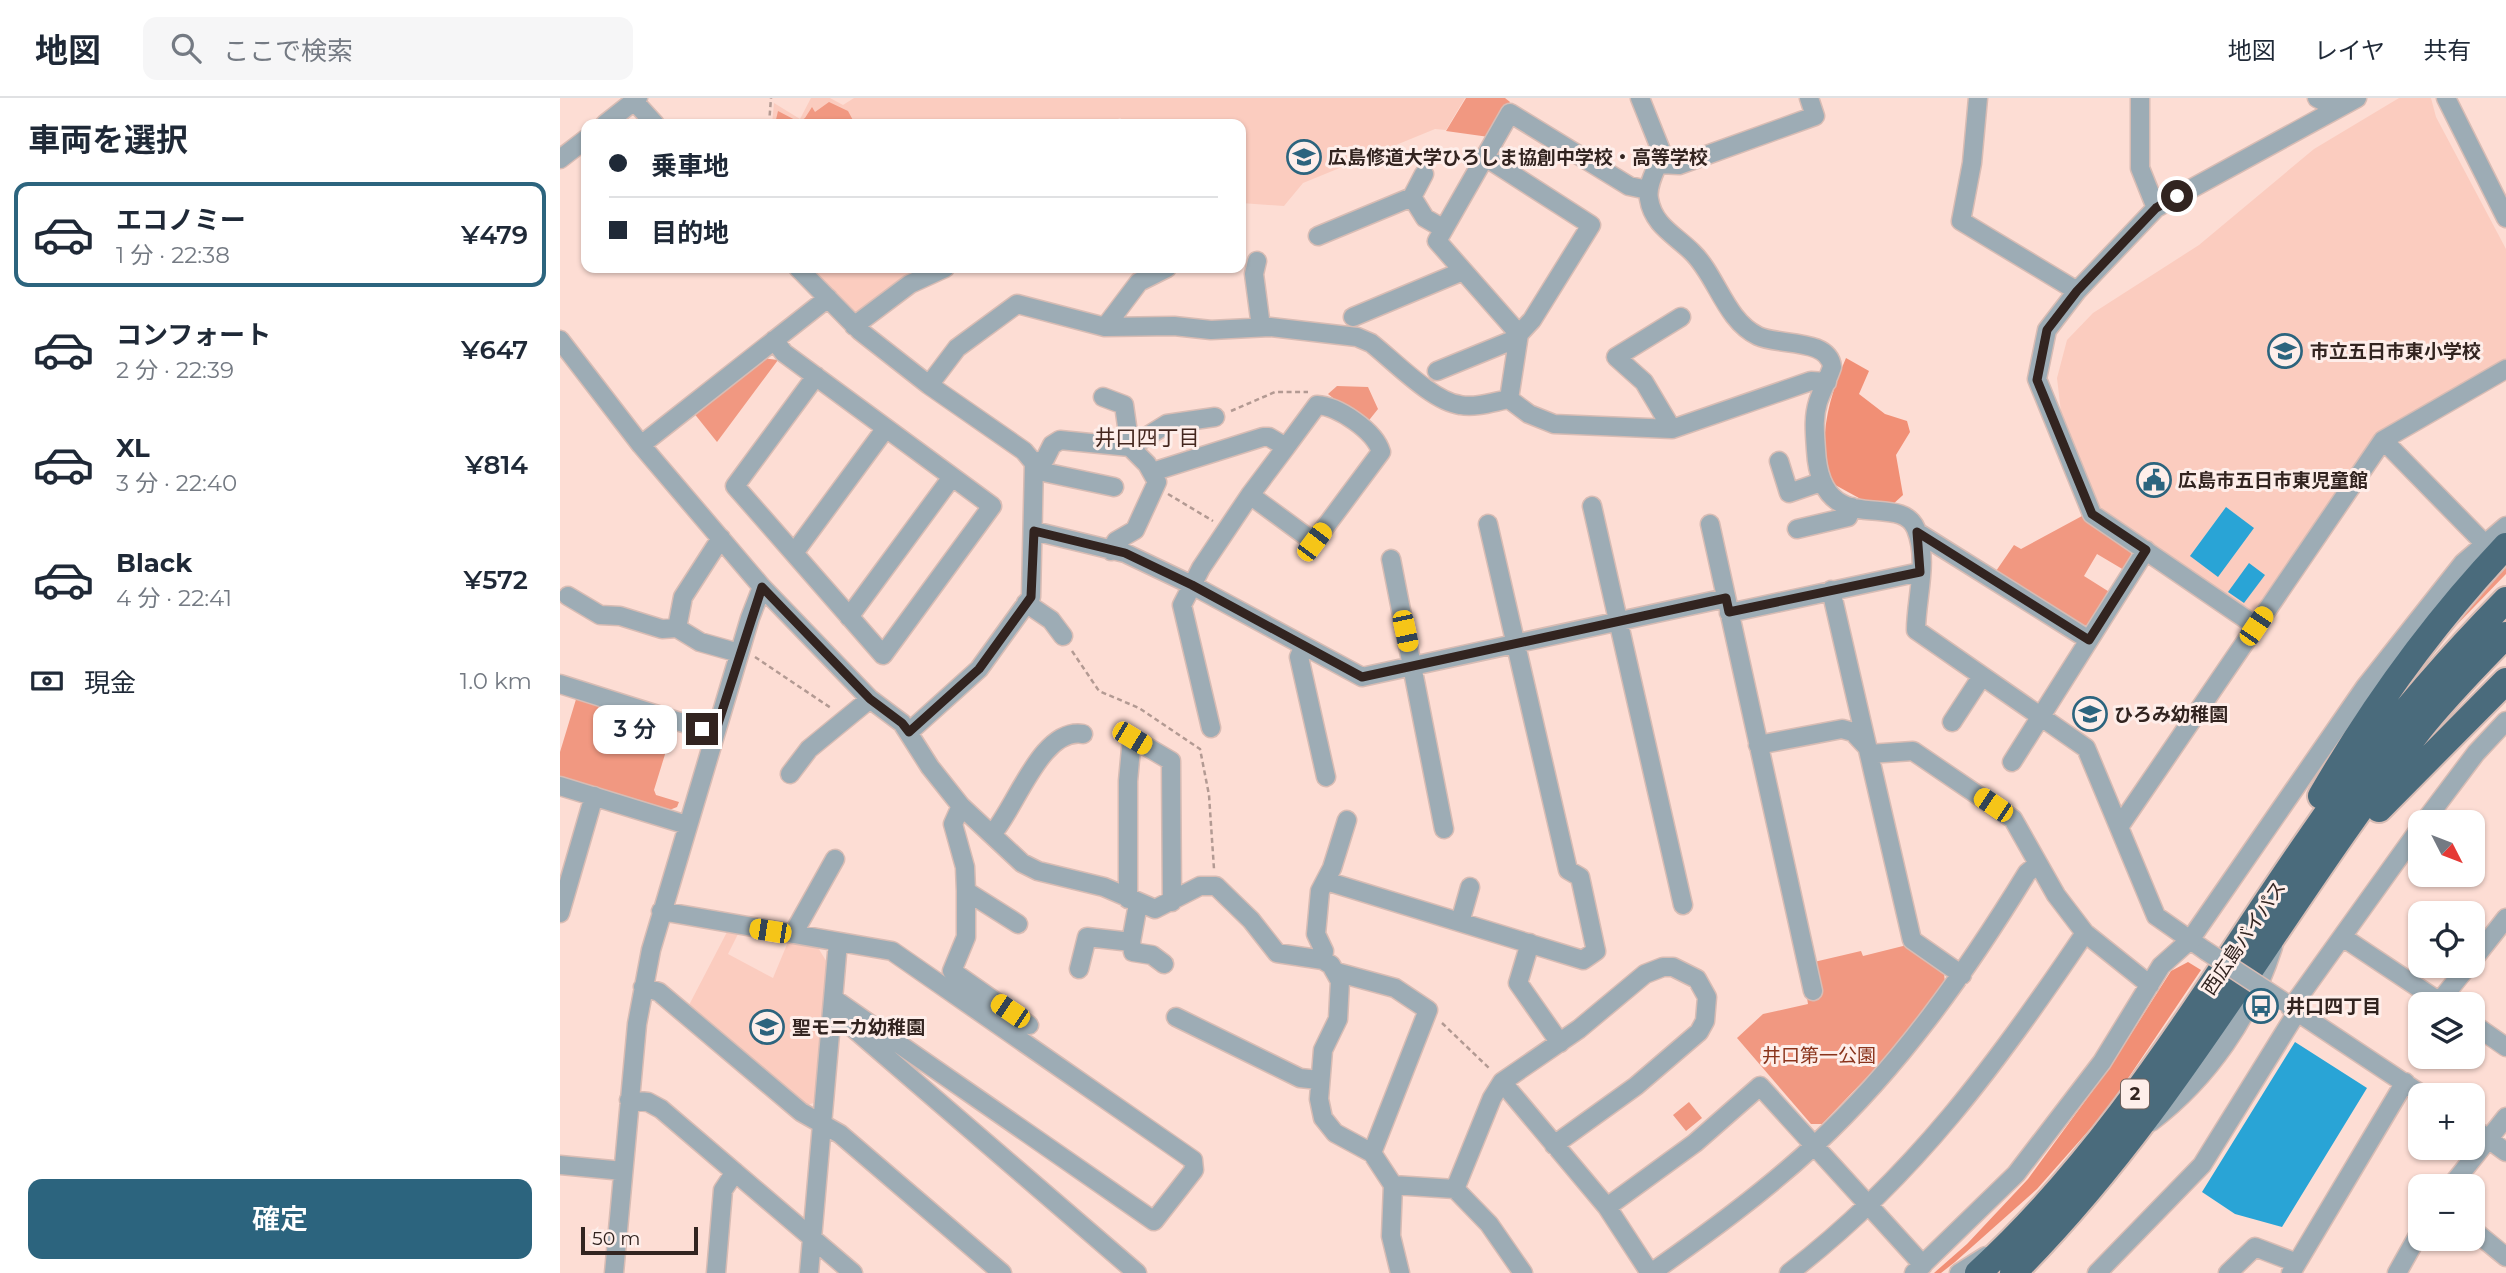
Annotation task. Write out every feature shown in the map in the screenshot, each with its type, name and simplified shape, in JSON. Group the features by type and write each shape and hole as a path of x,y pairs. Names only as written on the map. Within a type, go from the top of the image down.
{"highway":[{"path":"2281,911 2312,812 2383,694 2478,575 2495,544"},
{"name":"西広島バイパス","path":"2012,1273 2073,1209 2133,1136 2190,1059 2281,911 2356,773 2407,708 2506,600"},
{"name":"西広島バイパス","path":"1978,1273 2055,1195 2110,1128 2175,1040 2281,911 2422,726 2506,635"},
{"path":"2281,911 2405,780 2506,681"}],"street":[{"path":"1640,98 1662,153 1648,190 1657,221 1699,260 1740,322 1758,336 1814,348 1828,354 1832,367 1818,402 1815,423 1821,482 1830,496 1852,507 1905,516 1917,532 2089,640"},
{"path":"1659,164 1679,165 1815,117 1809,98"},
{"path":"1978,98 1972,163 1961,221 2077,291"},
{"path":"2140,98 2140,168 2156,208"},
{"path":"2317,98 2335,103"},
{"path":"2256,626 2092,514 2037,380 2047,330 2077,291 2156,208 2335,103 2357,98"},
{"path":"2446,98 2506,218"},
{"path":"610,119 636,99 651,119"},
{"path":"1509,399 1518,336 1437,241 1510,113 1629,186 1648,190"},
{"path":"560,159 581,143"},
{"path":"1437,371 1518,336 1532,320 1591,225 1485,157"},
{"path":"1318,236 1412,197 1424,174"},
{"path":"1412,197 1425,218 1444,229"},
{"path":"1257,261 1254,274 1261,327"},
{"path":"1353,317 1463,271"},
{"path":"803,273 854,326 929,385 1024,451 1034,466 1031,597 979,669 909,732"},
{"path":"854,326 910,284 934,273"},
{"path":"1105,327 1139,282 1157,273"},
{"path":"641,445 828,298"},
{"path":"929,385 957,348 1017,304 1105,327 1174,326 1211,330 1261,327 1357,337 1371,343 1441,398 1457,405 1473,406 1509,399 1537,418 1561,425 1672,429 1811,382 1827,382"},
{"path":"1672,429 1644,382 1611,353 1681,317"},
{"path":"774,340 784,353 816,376 992,506 883,655 735,486 816,376"},
{"path":"562,346 641,445 762,587 870,699 902,723 937,776 961,806 1022,863 1038,871 1104,887 1155,909 1200,886 1216,886 1251,920 1277,953 1330,966 1395,988 1428,1010 1372,1153"},
{"path":"2119,827 2383,440 2506,369"},
{"path":"1103,397 1124,405 1130,447 1154,477"},
{"path":"1211,728 1182,605 1192,585 1250,495 1317,405 1326,405 1378,441 1381,452 1314,542 1250,495"},
{"path":"1034,466 1045,459 1055,443 1065,439 1130,447 1167,424 1215,417"},
{"path":"794,553 886,428"},
{"path":"1154,477 1263,437 1269,437 1286,447"},
{"path":"2383,440 2495,544"},
{"path":"1779,461 1789,492 1821,482"},
{"path":"1034,466 1114,488"},
{"path":"849,617 953,477"},
{"path":"1111,551 1116,541 1135,530 1154,477"},
{"path":"1592,506 1683,905"},
{"path":"1797,529 1848,517 1852,507"},
{"path":"1326,881 1583,960 1596,951 1580,877 1568,870 1488,524"},
{"path":"1710,524 1812,991"},
{"path":"1607,1207 1695,1143 1760,1086 1869,1204 1918,1269 2016,1174 2102,1062 2161,966 2190,940 2365,687 2463,563 2495,544 2506,526"},
{"path":"1034,531 1125,553 1192,585 1362,677 1618,621 1831,590 1920,572"},
{"path":"1917,532 1920,572 1916,630 2086,748 2156,916 2408,1085"},
{"path":"677,628 682,597 721,538"},
{"path":"2012,762 2146,550"},
{"path":"1391,559 1444,829"},
{"path":"614,1273 629,1100 643,986 661,911 715,733 746,654 762,587"},
{"path":"1831,590 1912,940 1962,975"},
{"path":"568,596 600,615 620,616 662,629 677,628 700,642 746,654"},
{"path":"1026,603 1051,620 1063,636"},
{"path":"1304,646 1299,657 1326,777"},
{"path":"1952,722 1982,676"},
{"path":"560,684 715,733"},
{"path":"790,774 809,749 870,699"},
{"path":"2433,810 2476,753 2506,721"},
{"path":"1758,745 1842,729 1853,732 1868,751"},
{"path":"992,834 1026,779 1059,737 1079,730"},
{"path":"1164,964 1152,955 1132,952 1133,901 1128,782 1132,738 1171,761 1172,902"},
{"path":"1868,751 1913,751 2013,819 2056,895 2085,933 2150,985"},
{"path":"560,786 687,825"},
{"path":"560,913 594,796"},
{"path":"961,806 953,824 965,867 966,937 952,971 1029,1025"},
{"path":"1347,820 1320,891 1316,934 1330,966 1341,1005 1336,1025 1323,1050 1319,1099 1325,1124 1372,1153 1393,1185 1391,1237 1400,1273"},
{"path":"2097,1273 2202,1165 2291,1007 2344,938 2408,845"},
{"path":"793,934 835,859"},
{"path":"1566,861 1571,860 1590,872"},
{"path":"1499,1079 1607,1207 1651,1273 1740,1209 1816,1144 1904,1050 1962,975 2027,873 2038,864"},
{"path":"1460,922 1471,887"},
{"path":"966,891 1018,924"},
{"path":"661,911 892,951 1193,1160 1194,1170 1154,1221 834,999"},
{"path":"2485,945 2506,918"},
{"path":"1789,1273 1869,1204 1940,1132 2022,1027 2085,933"},
{"path":"1079,969 1087,937 1131,942"},
{"path":"2344,938 2425,992"},
{"path":"809,1273 838,942"},
{"path":"1530,943 1518,982 1560,1043"},
{"path":"1455,1189 1499,1079 1560,1043 1652,970 1673,967 1697,978 1707,997 1704,1021 1690,1041 1636,1086 1554,1145"},
{"path":"643,986 659,992 801,1112 840,1134 1002,1273"},
{"path":"1176,1017 1300,1078 1319,1080"},
{"path":"832,1020 846,1022 1137,1273"},
{"path":"2485,1032 2506,1046"},
{"path":"2228,1273 2255,1247 2294,1268 2404,1082"},
{"path":"629,1100 648,1102 661,1109 853,1273"},
{"path":"2460,1174 2506,1117"},
{"path":"2485,1137 2506,1152"},
{"path":"560,1165 623,1171"},
{"path":"716,1273 723,1190 735,1172"},
{"path":"1393,1185 1455,1189 1489,1224 1523,1273"},
{"path":"2485,1240 2506,1257"},
{"path":"1959,1273 2010,1241"},
{"path":"2397,1273 2409,1251"}],"path":[{"path":"769,119 771,98"},
{"path":"1215,417 1275,392 1326,392 1326,405"},
{"path":"1154,477 1172,498 1216,524 1218,522"},
{"path":"746,654 847,720"},
{"path":"1436,1018 1499,1079"}],"shaded area":[{"name":"広島修道大学ひろしま協創中学校・高等学校","path":"811,98 830,98 843,105 854,98 1465,98 1446,130 1435,129 1303,183 1284,206 1246,203 1246,119 800,119"},
{"name":"市立五日市東小学校","path":"2399,98 2431,98 2436,117 2506,249 2506,362 2376,433 2256,612 2247,614 2098,508 2062,421 2057,378 2067,340 2093,313 2199,245 2314,149"},
{"name":"広島修道大学ひろしま協創中学校・高等学校","path":"774,103 800,119 772,119"},
{"path":"816,273 908,273 910,280 854,316"},
{"path":"1846,358 1869,371 1859,394 1885,414 1907,421 1910,432 1896,455 1903,495 1891,506 1868,503 1828,481 1824,448 1827,418 1834,388"},
{"name":"聖モニカ幼稚園","path":"727,932 738,934 728,954 773,978 788,942 817,946 828,964 816,1102 805,1106 688,1007"},
{"path":"2188,962 2201,970 2106,1111 2037,1189 1955,1262 1941,1273 1934,1273 1967,1244 2028,1179 2110,1067 2171,971"}],"green space":[{"path":"1466,98 1505,98 1510,102 1489,137 1446,131"},
{"path":"829,102 848,111 852,119 804,119 812,107 815,112"},
{"path":"778,111 793,119 776,119"},
{"path":"762,358 778,360 717,442 693,412"},
{"path":"1337,386 1368,387 1378,409 1366,424 1328,394"},
{"path":"2082,516 2130,549 2132,557 2124,570 2097,554 2084,576 2111,593 2092,624 2082,626 1996,571 2014,545 2021,549"},
{"path":"2506,555 2506,574 2443,639"},
{"path":"577,696 674,725 654,790 656,795 679,802 677,807 667,811 560,778 560,752"},
{"name":"井口第一公園","path":"1907,945 1944,972 1945,984 1896,1047 1822,1124 1811,1124 1737,1038 1763,1014 1808,1004 1807,998 1820,995 1814,962 1861,951 1863,956"},
{"path":"1689,1102 1702,1118 1686,1131 1673,1115"}],"water":[{"path":"2226,507 2254,528 2218,577 2190,556"},
{"path":"2249,563 2265,575 2244,603 2228,592"},
{"path":"2295,1042 2367,1088 2282,1227 2235,1214 2202,1192"}],"place":[{"name":"広島修道大学ひろしま協創中学校・高等学校","path":"1304,157"},
{"name":"市立五日市東小学校","path":"2285,351"},
{"name":"広島市五日市東児童館","path":"2154,480"},
{"name":"ひろみ幼稚園","path":"2090,714"},
{"name":"井口四丁目","path":"2261,1006"},
{"name":"聖モニカ幼稚園","path":"767,1027"}],"district":[{"name":"井口四丁目","path":"1147,437"}],"route":[{"path":"702,729 715,733 762,587 870,699 902,723 909,732 958,691 979,669 1031,597 1034,531 1095,548 1125,553 1192,585 1362,677 1726,598 1729,612 1920,572 1917,532 2089,640 2146,550 2092,514 2037,380 2047,330 2077,291 2156,208 2177,196"}]}
